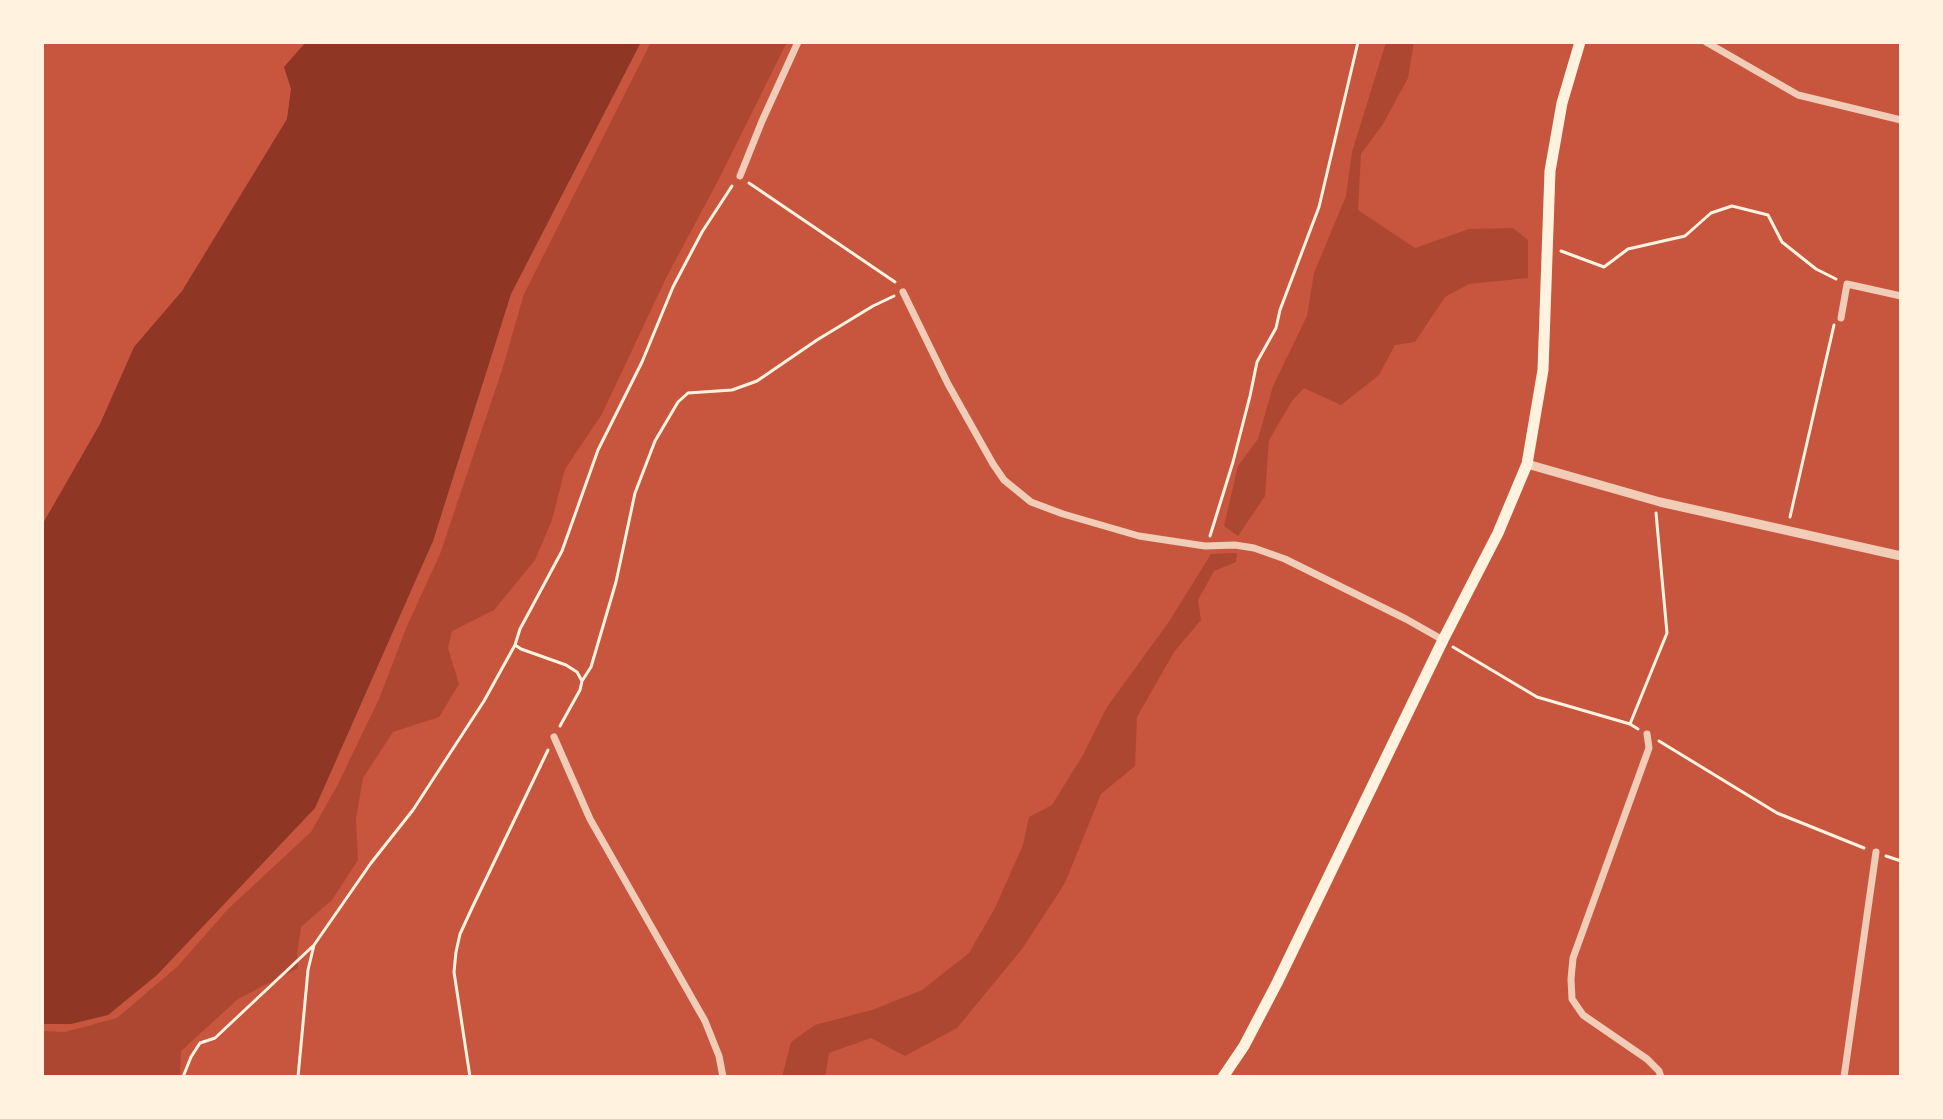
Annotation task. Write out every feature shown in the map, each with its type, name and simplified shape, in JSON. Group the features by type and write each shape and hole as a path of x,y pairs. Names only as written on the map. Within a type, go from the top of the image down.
{"main road":[{"path":"1223,1077 1244,1046 1277,983 1498,533 1527,464 1543,370 1550,171 1562,103 1580,42"}],"street":[{"path":"740,176 798,42"},
{"path":"1706,42 1798,95 1901,120"},
{"path":"1841,318 1847,284 1901,296"},
{"path":"903,292 948,384 993,464 1004,480 1031,502 1139,536 1205,546 1254,548 1285,559 1443,640"},
{"path":"1527,464 1660,502 1901,556"},
{"path":"1647,734 1649,748 1573,958 1571,979 1572,999 1583,1015 1647,1059 1661,1077"},
{"path":"554,737 590,819 705,1021 719,1056 723,1077"},
{"path":"1844,1077 1876,852"}],"path":[{"path":"1205,546 1233,462 1257,362 1276,328 1319,207 1358,42"},
{"path":"183,1077 200,1043 215,1038 314,945 371,863 413,810 484,701 562,551 602,440 642,362 673,287 702,232 740,176 897,283 903,292 817,340 757,381 732,390 688,393 678,402 655,441 635,493 612,597 591,667 554,737 458,943 454,972 470,1077"},
{"path":"1548,246 1604,267 1628,249 1685,236 1711,213 1732,206 1768,215 1782,242 1816,269 1847,284"},
{"path":"1787,530 1836,319 1841,318"},
{"path":"1630,724 1667,633 1655,515 1660,502"},
{"path":"1443,640 1537,697 1630,724 1777,813 1901,861"},
{"path":"515,645 566,665 577,672 582,681"},
{"path":"298,1077 308,970 314,945"}],"shaded area":[{"path":"306,42 641,42 511,294 433,541 315,808 157,975 108,1015 71,1024 42,1024 42,525 100,424 134,347 182,291 287,119 291,89 284,67"},
{"path":"651,42 787,42 666,278 602,414 565,469 552,520 535,560 494,610 452,631 448,648 459,684 439,717 393,732 363,778 356,819 358,860 332,900 301,927 298,968 238,999 181,1051 180,1077 42,1077 42,1031 65,1032 117,1018 178,966 228,909 311,832 379,699 407,626 440,554 502,370 524,294"},
{"path":"1386,42 1414,42 1408,78 1383,124 1361,154 1358,210 1415,248 1469,229 1513,228 1528,240 1528,278 1469,284 1445,297 1415,342 1395,345 1379,375 1341,405 1304,388 1292,401 1269,440 1265,496 1238,536 1224,526 1238,466 1258,439 1273,386 1307,316 1314,273 1346,196 1352,152"},
{"path":"1237,553 1236,562 1214,571 1198,600 1201,620 1174,652 1137,717 1135,766 1101,794 1065,883 1022,949 957,1028 905,1056 871,1038 829,1053 825,1077 782,1077 791,1042 815,1025 872,1010 922,990 969,953 995,908 1023,845 1029,817 1052,805 1083,755 1107,707 1168,623 1211,554"}]}
